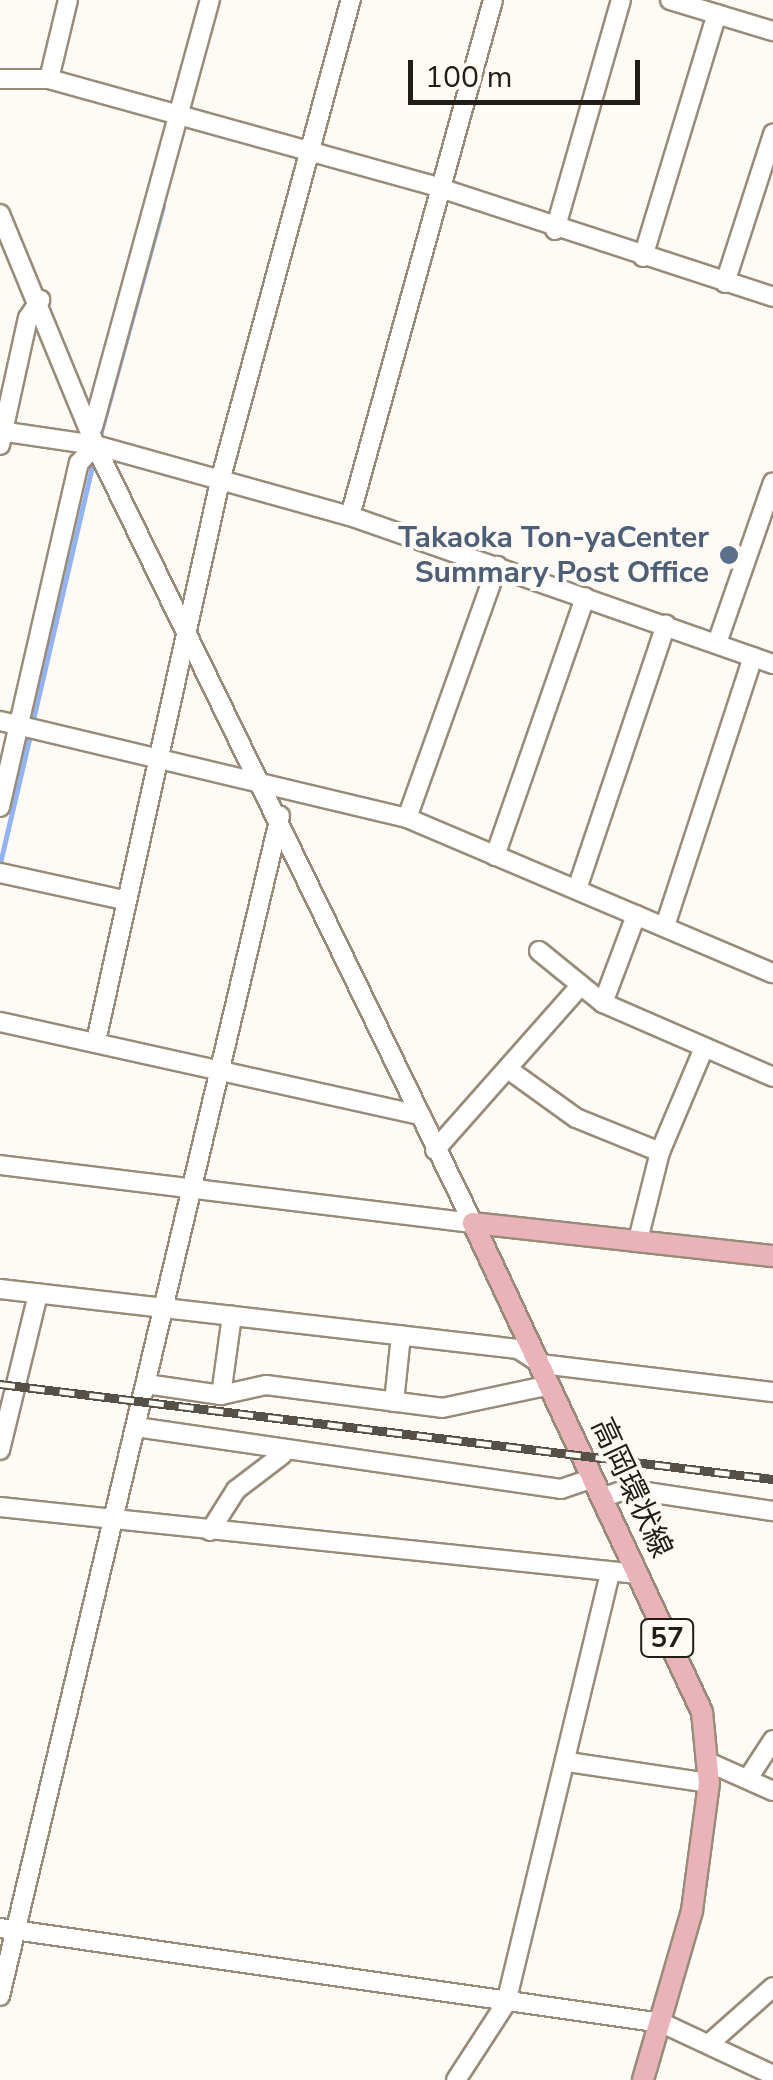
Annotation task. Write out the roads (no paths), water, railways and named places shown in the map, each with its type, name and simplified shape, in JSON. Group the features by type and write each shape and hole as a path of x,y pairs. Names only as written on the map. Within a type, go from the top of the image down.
{"main road":[{"path":"472,1223 773,1256"},
{"name":"高岡環状線","path":"472,1223 702,1712 709,1773 692,1911 644,2080"}],"street":[{"path":"50,79 68,0"},
{"path":"0,807 79,463 99,445 184,117 210,0"},
{"path":"96,1041 186,620 220,481 351,0"},
{"path":"350,516 493,0"},
{"path":"555,230 620,0"},
{"path":"670,0 773,31"},
{"path":"643,257 718,14"},
{"path":"0,79 50,79 309,152 773,297"},
{"path":"725,283 773,134"},
{"path":"754,196 773,202"},
{"path":"0,214 6,247 40,300 99,445 472,1223"},
{"path":"40,300 28,318 1,436 99,445 350,516 773,664"},
{"path":"717,644 765,534 773,482"},
{"path":"407,818 497,566"},
{"path":"495,856 585,597"},
{"path":"576,889 666,625"},
{"path":"665,926 753,657"},
{"path":"0,721 261,778 407,818 636,915 771,966"},
{"path":"0,1996 8,1929 114,1521 280,816"},
{"path":"4,874 124,900"},
{"path":"603,1003 636,915"},
{"path":"539,951 603,1003 773,1076"},
{"path":"435,1150 512,1072 581,986"},
{"path":"0,1022 421,1115"},
{"path":"638,1240 660,1152 704,1048"},
{"path":"512,1072 576,1118 660,1152"},
{"path":"0,1165 472,1223"},
{"path":"0,1288 518,1349 540,1364 773,1392"},
{"path":"0,1450 38,1294"},
{"path":"221,1395 232,1316"},
{"path":"394,1402 402,1335"},
{"path":"146,1384 221,1395 266,1385 442,1408 550,1385"},
{"path":"136,1427 243,1438 253,1451 561,1490 626,1490 773,1511"},
{"path":"210,1531 236,1490 282,1454"},
{"path":"0,1507 609,1576 637,1574"},
{"path":"456,2080 506,2003 568,1762 609,1576"},
{"path":"749,1777 773,1740"},
{"path":"568,1762 749,1777 773,1791"},
{"path":"8,1929 506,2003 662,2022 710,2043 744,2071 773,2075"},
{"path":"710,2043 773,1987"}],"waterway":[{"path":"98,442 163,206"},
{"path":"32,724 94,457"},
{"path":"0,863 30,735"}],"railway":[{"path":"0,1384 773,1479"}],"place":[{"name":"Takaoka Ton-yaCenter Summary Post Office","path":"729,555"}]}
